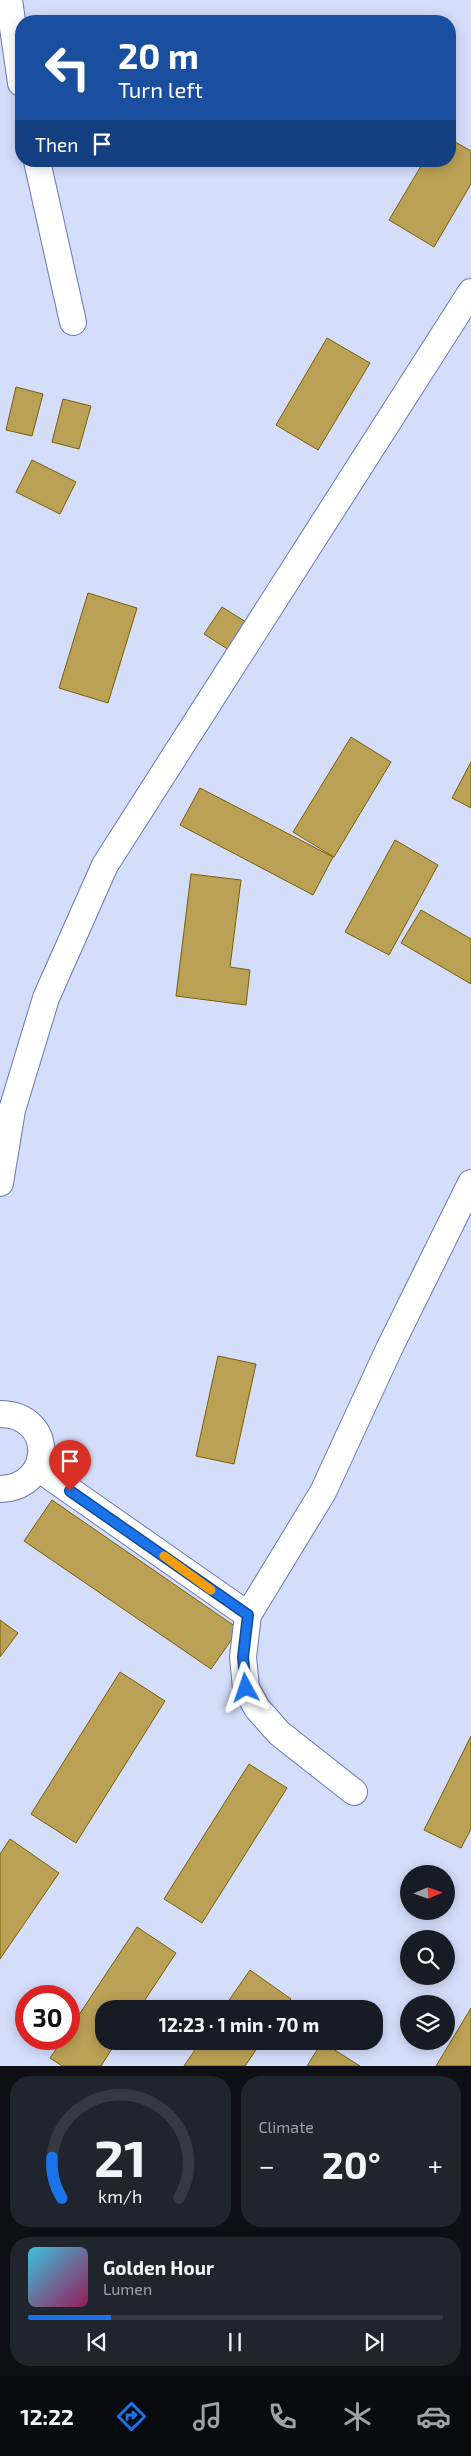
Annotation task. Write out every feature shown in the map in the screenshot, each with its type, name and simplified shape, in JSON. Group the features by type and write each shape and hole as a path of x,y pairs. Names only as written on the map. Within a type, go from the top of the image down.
{"street":[{"path":"9,0 15,42"},
{"path":"38,167 73,322"},
{"path":"0,1183 12,1110 46,998 105,865 471,292"},
{"path":"354,1792 279,1733 257,1708 246,1688 243,1657 248,1615 323,1492 389,1349 471,1183"},
{"path":"0,1414 21,1417 31,1424 38,1434 42,1457 38,1468 22,1485 0,1489"},
{"path":"38,1468 248,1615"}],"building":[{"path":"456,142 471,151 471,184 434,247 389,220 420,167 456,167"},
{"path":"327,338 370,363 318,450 276,425"},
{"path":"16,387 43,394 32,436 6,430"},
{"path":"63,399 91,406 79,449 52,442"},
{"path":"32,460 76,482 60,514 16,492"},
{"path":"88,593 137,608 108,703 59,688"},
{"path":"222,607 246,622 229,650 204,634"},
{"path":"351,737 391,762 334,857 293,832"},
{"path":"471,762 471,808 452,798"},
{"path":"200,788 333,857 313,895 180,825"},
{"path":"395,840 438,865 389,955 345,932"},
{"path":"191,874 241,880 230,967 250,970 246,1005 176,996"},
{"path":"421,910 471,939 471,984 401,943"},
{"path":"218,1356 256,1364 234,1464 196,1456"},
{"path":"52,1500 239,1629 211,1669 24,1541"},
{"path":"0,1620 18,1633 0,1657"},
{"path":"120,1672 165,1701 76,1843 31,1814"},
{"path":"471,1736 471,1829 461,1848 424,1830"},
{"path":"249,1764 287,1788 202,1923 164,1899"},
{"path":"10,1839 59,1873 0,1959 0,1854"},
{"path":"137,1927 176,1953 145,2000 95,2000 95,2050 111,2050 101,2066 62,2066 50,2058 55,2050 80,2050 80,2013"},
{"path":"250,1970 291,1999 290,2000 229,2000"},
{"path":"471,2008 471,2066 436,2066 446,2050 455,2050 455,2035"},
{"path":"195,2050 256,2050 245,2066 184,2066"},
{"path":"317,2050 335,2050 360,2066 307,2066"}],"slow traffic":[{"path":"164,1556 211,1590"}],"route":[{"path":"70,1491 248,1615 243,1657 246,1688"}]}
